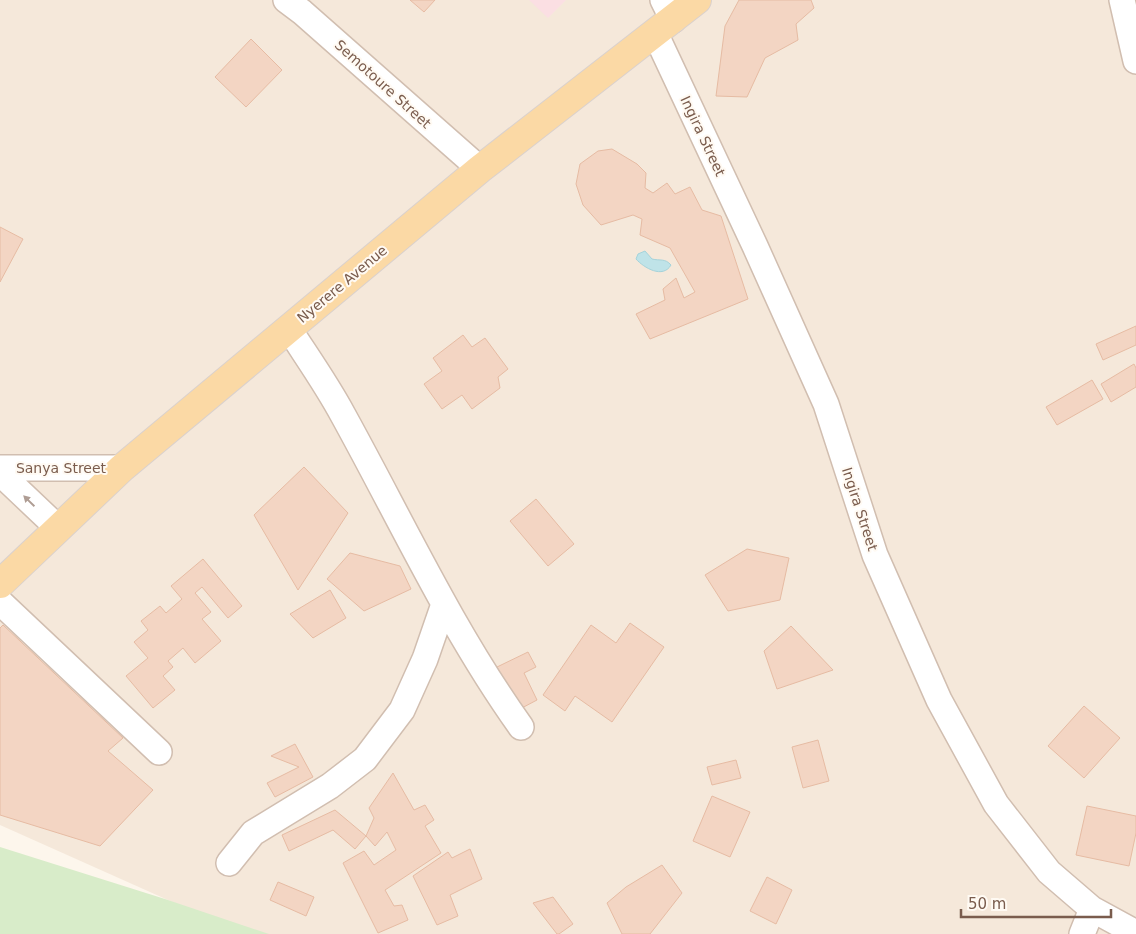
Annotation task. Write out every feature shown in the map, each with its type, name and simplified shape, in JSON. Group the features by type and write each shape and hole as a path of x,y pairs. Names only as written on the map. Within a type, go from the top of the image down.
{"main road":[{"name":"Nyerere Avenue","path":"0,584 122,468 664,18 696,0"}],"street":[{"name":"Semotoure Street","path":"286,0 480,169"},
{"path":"1122,0 1136,61"},
{"name":"Ingira Street","path":"664,18 826,404 875,555 939,700 996,804 1049,872 1092,909 1136,933"},
{"path":"289,329 342,413 444,604 480,667 521,727"},
{"name":"Sanya Street","path":"0,468 122,468"},
{"path":"0,473 58,528"},
{"path":"0,602 159,752"},
{"path":"229,863 253,832 330,786 365,759 402,710 425,659 444,604"},
{"path":"1082,934 1092,909"}],"shaded area":[{"path":"0,0 1136,0 1136,934 244,934 0,825"},
{"path":"529,0 566,0 548,18"}],"green space":[{"path":"0,847 165,899 269,934 0,934"}],"water":[{"path":"645,251 652,259 664,261 671,265 668,269 659,272 648,269 636,259 638,254"}],"building":[{"path":"410,0 435,0 424,12"},
{"path":"739,0 811,0 814,8 796,24 798,40 765,58 747,97 716,96 725,26"},
{"path":"251,39 282,70 246,107 215,77"},
{"path":"612,149 637,164 646,173 645,188 653,193 667,183 675,194 690,187 702,210 721,216 748,299 650,339 636,314 665,300 663,289 676,278 684,298 695,292 670,248 640,235 642,219 633,215 601,225 583,205 576,184 580,164 598,151"},
{"path":"0,227 23,239 0,282"},
{"path":"1136,326 1136,345 1103,360 1096,344"},
{"path":"463,335 472,347 485,338 508,369 498,377 500,388 472,409 462,395 442,409 424,384 442,371 433,358"},
{"path":"1134,364 1136,368 1136,387 1111,402 1101,384"},
{"path":"1092,380 1103,399 1057,425 1046,407"},
{"path":"304,467 348,513 298,590 254,515"},
{"path":"536,499 574,544 548,566 510,521"},
{"path":"747,549 789,558 780,600 728,611 705,575"},
{"path":"350,553 400,566 411,589 364,611 327,579"},
{"path":"203,559 242,606 228,618 202,587 195,593 211,612 202,619 221,641 195,663 183,648 168,661 173,667 163,676 175,690 153,708 126,676 148,658 134,642 148,630 141,621 160,606 166,613 182,599 171,586"},
{"path":"330,590 346,618 313,638 290,614"},
{"path":"630,623 664,647 612,722 575,696 565,711 543,695 591,625 616,643"},
{"path":"3,625 123,738 108,751 153,790 100,846 0,815 0,628"},
{"path":"791,626 833,670 777,689 764,651"},
{"path":"528,652 536,667 524,673 537,700 518,710 497,667"},
{"path":"1084,706 1120,738 1084,778 1048,746"},
{"path":"818,740 829,781 803,788 792,747"},
{"path":"295,744 313,777 275,797 267,783 299,767 271,756"},
{"path":"736,760 741,778 712,785 707,767"},
{"path":"393,773 414,810 425,805 434,820 425,826 441,853 385,890 394,906 402,905 408,920 378,933 343,863 364,851 374,865 396,850 387,832 375,846 366,836 374,818 369,808"},
{"path":"712,796 750,812 730,857 693,841"},
{"path":"1087,806 1136,816 1136,833 1129,866 1076,855"},
{"path":"335,810 366,836 355,849 333,830 289,851 282,835"},
{"path":"470,849 482,879 450,895 458,916 437,925 413,876 448,852 452,858"},
{"path":"662,865 682,893 650,934 622,934 607,903 626,887"},
{"path":"767,877 792,890 776,924 750,911"},
{"path":"278,882 314,897 306,916 270,900"},
{"path":"553,897 573,924 559,934 557,934 533,903"}]}
